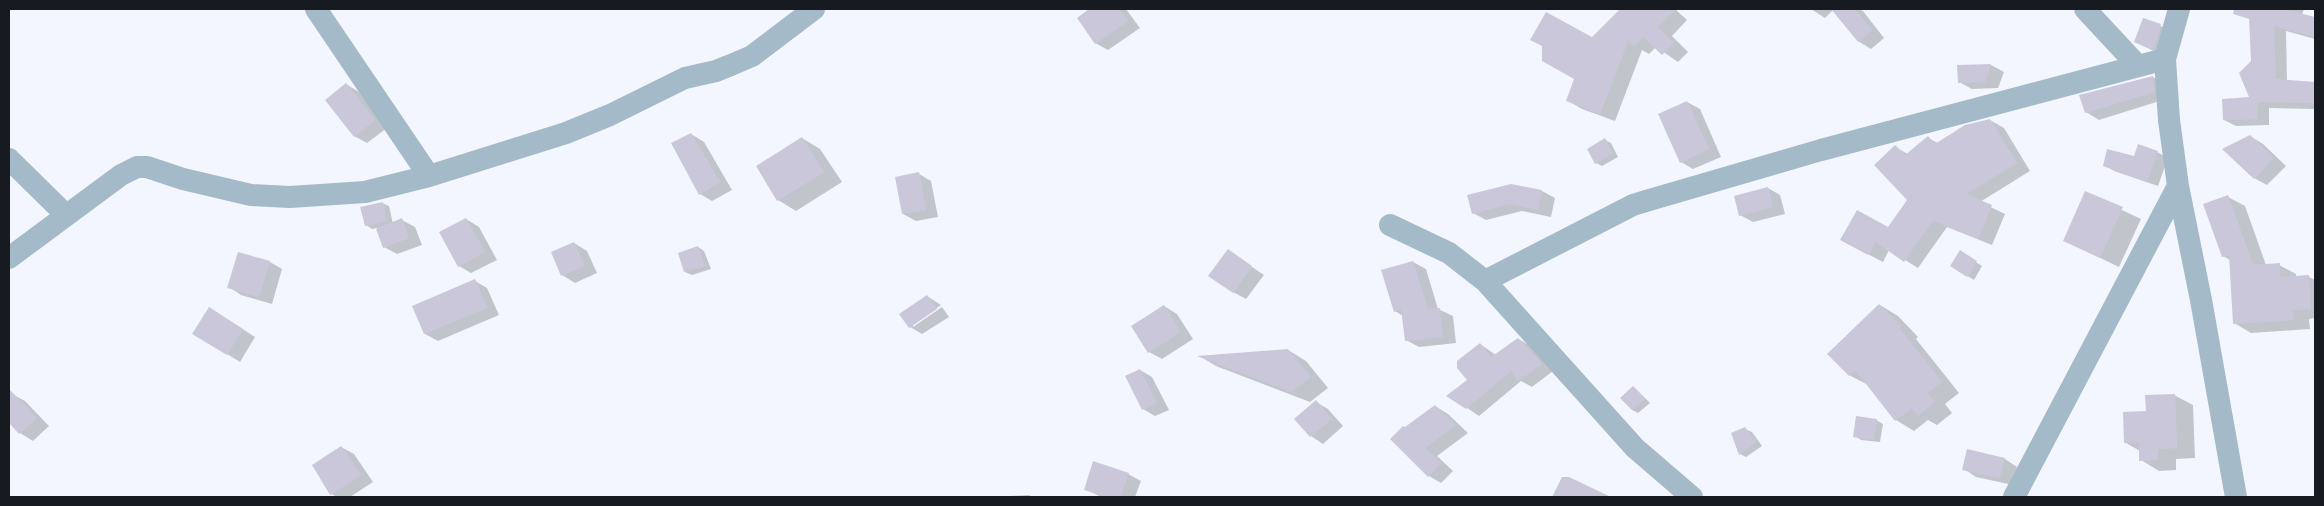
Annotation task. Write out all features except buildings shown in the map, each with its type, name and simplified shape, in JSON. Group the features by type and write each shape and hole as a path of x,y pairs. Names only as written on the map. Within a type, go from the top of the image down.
{"street":[{"path":"316,9 429,176"},
{"path":"9,258 120,175 136,167 147,167 183,179 251,195 290,197 365,192 429,176 566,132 610,115 685,78 716,71 752,56 814,9"},
{"path":"2085,9 2138,66"},
{"path":"2179,9 2165,59 2169,120 2178,186 2201,300 2236,497"},
{"path":"1485,281 1646,200 1821,150 2165,59"},
{"path":"9,159 66,215"},
{"path":"2014,497 2178,186"},
{"path":"1390,225 1450,253 1485,281 1635,448 1692,497"}]}
